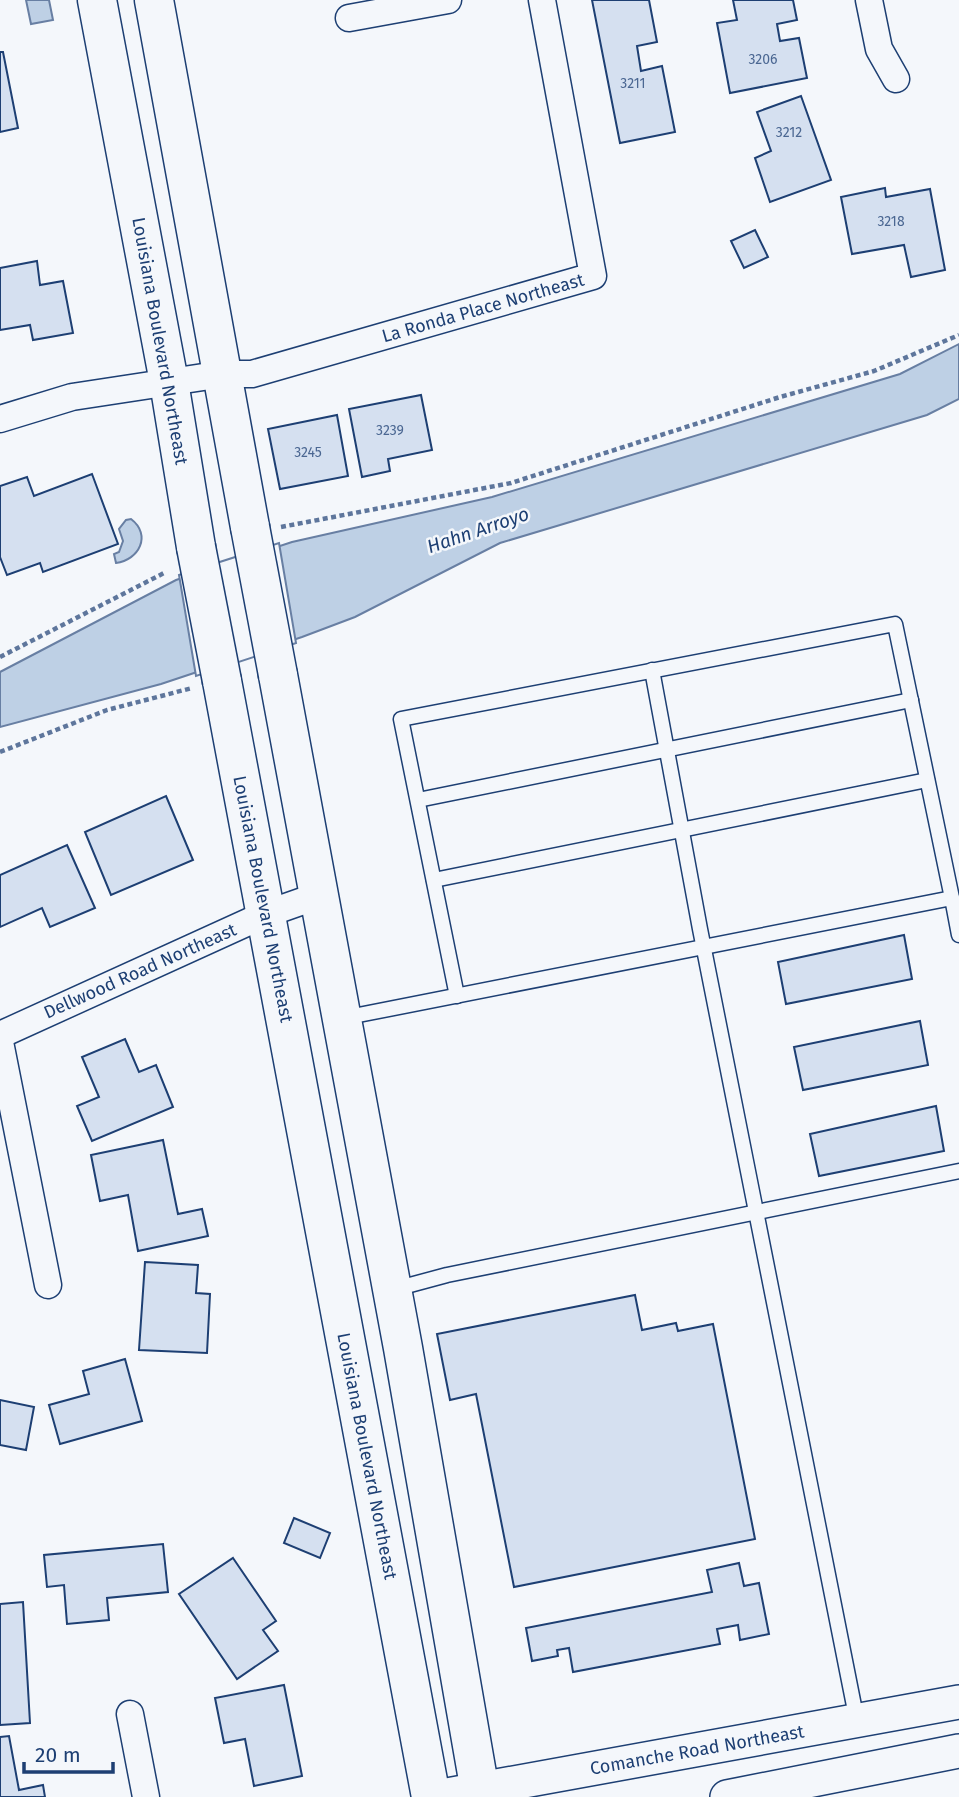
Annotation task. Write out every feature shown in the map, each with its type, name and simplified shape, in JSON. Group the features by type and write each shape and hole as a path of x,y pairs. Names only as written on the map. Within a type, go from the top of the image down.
{"main road":[{"name":"Louisiana Boulevard Northeast","path":"97,0 169,382 183,558 209,684 266,914 433,1797"},
{"path":"154,0 223,374 263,527 278,675 403,1348 481,1793"},
{"path":"349,1359 403,1348"}],"street":[{"path":"349,18 448,0"},
{"name":"La Ronda Place Northeast","path":"223,374 252,374 593,276 542,0"},
{"path":"869,0 879,49 896,79"},
{"path":"0,419 72,397 223,374"},
{"name":"Dellwood Road Northeast","path":"0,1035 266,914 320,895"},
{"path":"0,1042 48,1285"},
{"name":"Comanche Road Northeast","path":"433,1797 481,1793 959,1702"},
{"path":"130,1714 146,1797"},
{"path":"727,1797 959,1751"}],"lane":[{"path":"457,996 401,719 895,624 959,934"},
{"path":"652,670 857,1721"},
{"path":"418,800 911,700"},
{"path":"434,880 927,780"},
{"path":"342,1018 952,898"},
{"path":"392,1290 447,1275 959,1171"}],"path":[{"path":"263,527 510,483 780,397 874,371 959,335"},
{"path":"0,657 183,558"},
{"path":"0,752 107,710 209,684"}],"water":[{"path":"26,0 49,0 53,20 31,24"},
{"name":"Hahn Arroyo","path":"959,344 959,399 927,415 500,543 355,617 302,637 161,684 0,727 0,672 176,580 292,542 492,497 900,374"},
{"path":"131,519 141,532 140,546 131,557 116,563 114,554 119,552 123,541 119,529 126,520"}],"pier":[{"path":"279,543 296,643 196,676 179,575"}],"building":[{"path":"592,0 649,0 657,42 637,46 641,71 662,66 675,132 620,143"},
{"path":"733,0 793,0 797,20 777,24 780,41 799,38 807,78 730,93 717,23 737,20"},
{"path":"0,52 3,52 18,128 0,132"},
{"path":"801,96 831,180 770,202 755,158 771,151 757,112"},
{"path":"885,188 886,197 930,189 945,270 911,277 904,245 852,254 841,197"},
{"path":"755,230 768,257 744,268 731,241"},
{"path":"37,261 40,285 63,281 73,333 33,340 30,325 0,330 0,268"},
{"path":"421,395 432,450 388,459 390,471 362,477 349,409"},
{"path":"337,415 348,476 280,489 268,429"},
{"path":"92,474 118,544 43,572 40,563 7,575 0,557 0,486 27,477 34,496"},
{"path":"166,796 193,860 111,895 85,832"},
{"path":"67,845 95,908 50,927 42,908 0,927 0,875"},
{"path":"904,935 912,979 786,1004 778,962"},
{"path":"920,1021 928,1065 803,1090 794,1047"},
{"path":"125,1039 139,1072 156,1065 173,1107 92,1141 77,1106 99,1097 82,1057"},
{"path":"936,1106 944,1151 819,1176 810,1134"},
{"path":"163,1140 178,1214 202,1209 208,1236 138,1251 128,1195 100,1201 91,1155"},
{"path":"145,1262 198,1265 196,1293 210,1294 207,1353 139,1350"},
{"path":"635,1295 642,1330 676,1323 678,1331 713,1324 755,1539 514,1587 476,1394 450,1400 437,1334"},
{"path":"125,1359 142,1421 60,1444 49,1405 89,1394 83,1371"},
{"path":"0,1400 34,1407 26,1450 0,1445"},
{"path":"294,1518 330,1533 320,1558 284,1543"},
{"path":"163,1544 168,1592 107,1598 109,1620 67,1624 64,1585 47,1587 44,1555"},
{"path":"233,1558 276,1621 263,1630 278,1651 237,1679 179,1594"},
{"path":"739,1563 744,1586 759,1583 769,1634 740,1640 738,1625 717,1629 720,1644 573,1672 569,1648 557,1650 558,1656 532,1661 526,1628 712,1592 707,1570"},
{"path":"23,1602 30,1723 0,1725 0,1604"},
{"path":"284,1685 302,1776 254,1786 245,1739 224,1743 215,1698"},
{"path":"9,1736 19,1790 43,1785 45,1797 0,1797 0,1737"}]}
